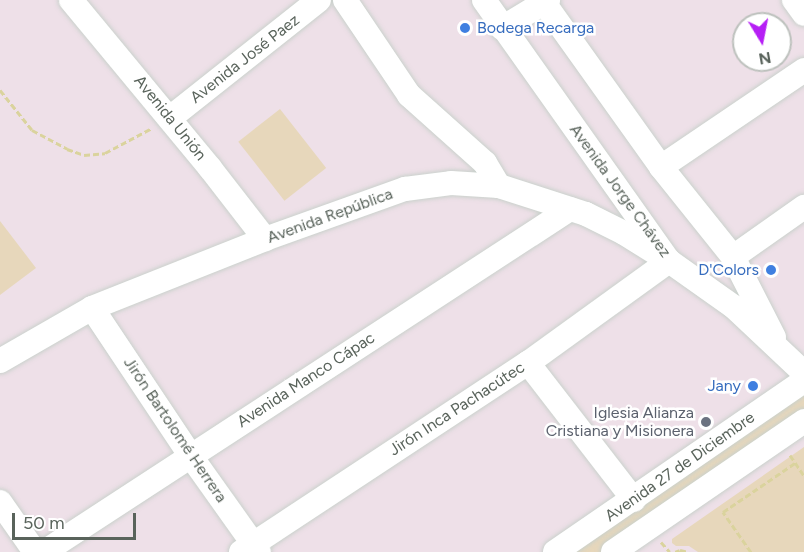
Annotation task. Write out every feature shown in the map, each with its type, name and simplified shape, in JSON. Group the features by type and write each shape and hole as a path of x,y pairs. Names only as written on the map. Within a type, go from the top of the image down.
{"street":[{"name":"Avenida Unión","path":"71,0 170,118 265,239"},
{"name":"Avenida José Paez","path":"170,118 319,0"},
{"path":"345,0 409,95 486,163 499,186"},
{"name":"Avenida Jorge Chávez","path":"484,0 669,261 734,307 804,373"},
{"path":"795,0 804,14"},
{"path":"502,28 544,1"},
{"name":"Avenida Jorge Chávez","path":"544,1 661,167 733,257 784,355"},
{"path":"661,167 804,70"},
{"name":"Avenida República","path":"0,361 92,308 265,239 405,189 451,183 499,186 570,210 624,232 669,261"},
{"path":"733,257 804,207"},
{"name":"Avenida Manco Cápac","path":"44,552 570,210"},
{"name":"Jirón Inca Pachacútec","path":"251,549 528,363 669,261"},
{"name":"Jirón Bartolomé Herrera","path":"92,308 251,549"},
{"path":"528,363 634,500"},
{"name":"Avenida 27 de Diciembre","path":"555,552 634,500 804,381"},
{"name":"Avenida 27 de Diciembre","path":"613,552 804,421"},
{"path":"0,502 35,552"}],"path":[{"path":"0,90 32,130 67,149 84,155 105,153 170,118"},
{"path":"790,455 804,476"},
{"path":"751,552 723,512 795,463"},
{"path":"675,552 680,550 689,552"}],"shaded area":[{"path":"280,109 326,168 284,201 238,142"},
{"path":"0,221 36,268 0,295"},
{"path":"804,388 804,415 605,552 563,552"},
{"path":"804,447 804,552 698,552 689,546 676,546 672,543 672,539"}],"place":[{"name":"Bodega Recarga","path":"465,28"},
{"name":"D'Colors","path":"771,270"},
{"name":"Jany","path":"753,386"},
{"name":"Iglesia Alianza Cristiana y Misionera","path":"706,422"}]}
